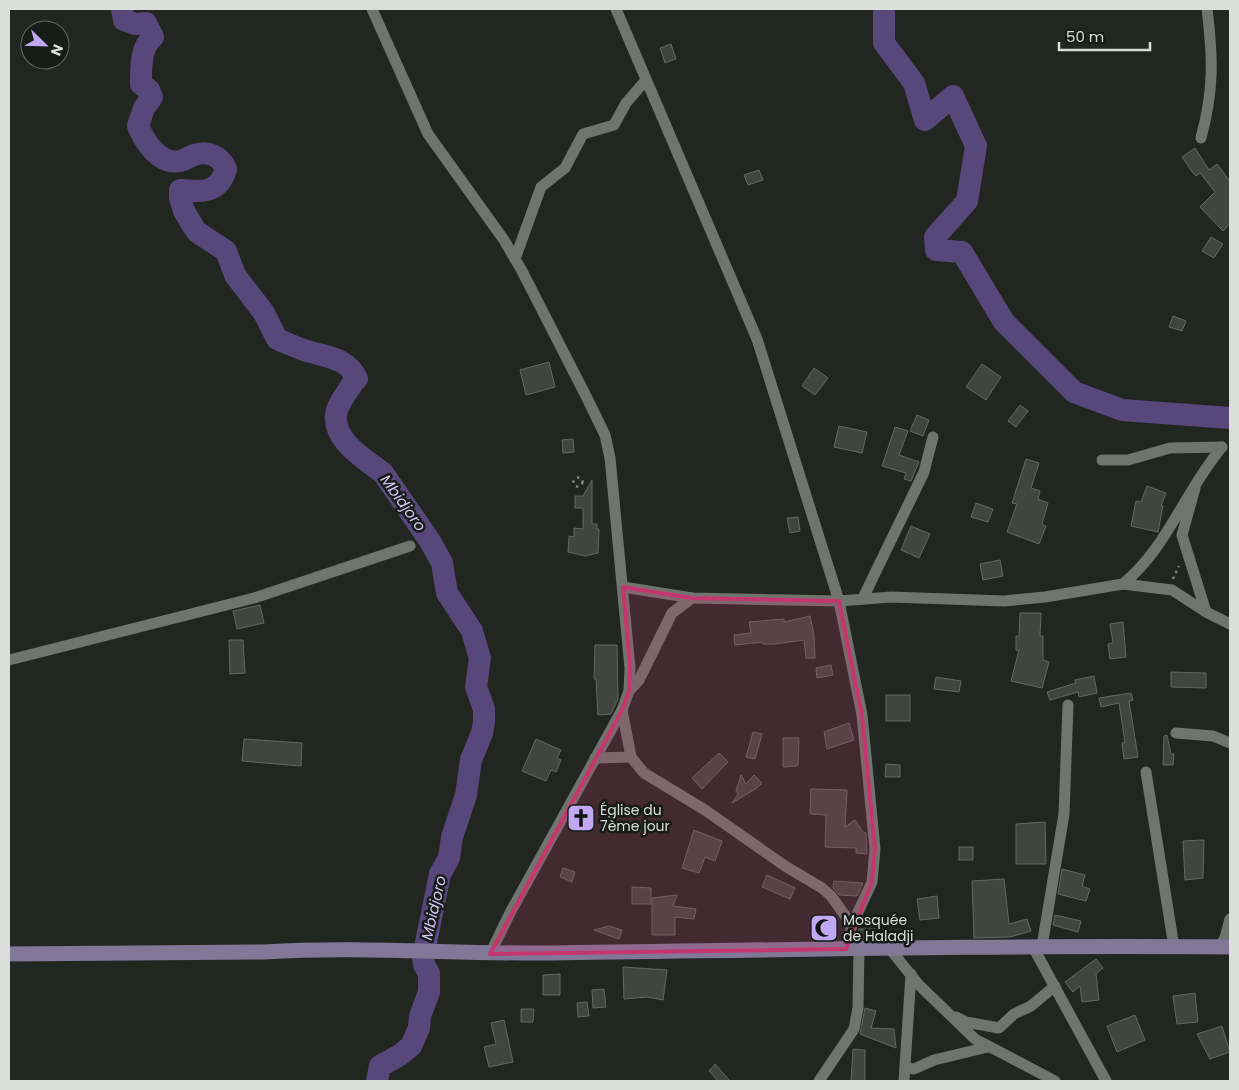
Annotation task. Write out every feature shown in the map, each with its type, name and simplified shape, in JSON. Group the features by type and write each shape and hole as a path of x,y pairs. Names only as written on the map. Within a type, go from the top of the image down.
{"street":[{"path":"372,9 428,134 515,259 605,435 610,458 630,668 629,691 622,710 490,954"},
{"path":"616,9 757,340 839,601 862,715 875,849 872,882 852,925 858,1008 854,1029 819,1081"},
{"path":"1201,138 1209,108 1213,76 1207,9"},
{"path":"515,259 543,185 565,168 584,134 614,124 626,103 646,80"},
{"path":"863,598 924,472 933,437"},
{"path":"1102,460 1128,460 1170,448 1222,447 1196,482 1156,550 1123,584"},
{"path":"1196,482 1182,535 1206,612"},
{"path":"9,660 254,598 410,546"},
{"path":"623,587 692,598 839,601 891,597 1004,601 1045,597 1123,584 1172,590 1206,612 1230,624"},
{"path":"629,691 639,680 672,613 692,598"},
{"path":"1068,705 1064,814 1038,946 1055,986 1106,1081"},
{"path":"622,710 631,757 644,773 661,786 705,810 785,866 822,888 852,925"},
{"path":"1176,733 1213,736 1230,743"},
{"path":"596,758 631,757"},
{"path":"1146,772 1174,947"},
{"path":"9,954 303,950 424,951 490,954 1038,946 1224,947 1230,919"},
{"path":"890,949 919,985 975,1040 1055,1081"},
{"path":"904,1081 911,974"},
{"path":"945,1012 966,1022 999,1028 1014,1014 1031,1006 1055,986"},
{"path":"905,1068 914,1069 934,1060 988,1047"}],"path":[{"path":"1172,590 1172,580 1186,546"}],"highlighted area":[{"path":"623,587 692,598 839,601 862,715 875,849 872,882 846,949 490,954 622,710 629,691 630,668"}],"building":[{"path":"671,44 676,59 665,63 660,48"},
{"path":"1195,148 1209,170 1217,164 1230,181 1230,223 1223,231 1200,207 1215,192 1200,173 1196,176 1193,173 1182,157"},
{"path":"759,170 763,180 748,185 744,175"},
{"path":"1211,237 1223,244 1214,258 1202,251"},
{"path":"1173,316 1186,321 1182,331 1169,327"},
{"path":"549,362 555,387 526,395 520,370"},
{"path":"982,364 1001,377 986,400 966,387"},
{"path":"814,368 828,378 815,395 802,386"},
{"path":"1020,405 1028,411 1016,427 1008,421"},
{"path":"917,415 929,420 923,436 910,431"},
{"path":"839,426 867,432 862,453 834,447"},
{"path":"895,427 908,431 899,455 919,462 911,481 904,479 906,473 882,466"},
{"path":"573,439 574,452 563,453 562,440"},
{"path":"1026,459 1039,463 1031,488 1040,491 1038,499 1048,503 1042,524 1046,526 1039,544 1007,532 1017,504 1012,503"},
{"path":"592,480 592,524 597,524 597,529 599,529 598,553 585,556 568,552 569,536 574,537 574,528 583,529 583,508 575,508 575,496 583,496"},
{"path":"1147,486 1166,493 1161,506 1163,506 1158,532 1131,526 1136,501 1141,502"},
{"path":"976,503 993,509 988,522 971,517"},
{"path":"798,517 800,531 790,533 787,518"},
{"path":"911,526 930,534 919,558 901,550"},
{"path":"1000,560 1003,576 983,580 980,564"},
{"path":"260,605 264,623 237,629 233,611"},
{"path":"1020,613 1041,613 1040,636 1043,636 1043,660 1049,662 1042,688 1011,681 1019,650 1016,650 1016,636 1019,636"},
{"path":"810,616 814,635 815,658 806,658 804,640 775,644 763,644 763,642 735,645 734,635 751,633 749,622 784,619 784,622"},
{"path":"1123,622 1126,657 1110,659 1108,644 1113,643 1110,624"},
{"path":"229,640 243,640 245,673 230,674"},
{"path":"595,645 617,645 618,699 611,714 598,715 596,679 594,679"},
{"path":"831,665 833,675 817,678 816,668"},
{"path":"1171,672 1206,673 1206,688 1171,687"},
{"path":"1094,676 1097,693 1079,697 1078,692 1050,700 1047,692 1076,683 1075,680"},
{"path":"936,677 961,681 959,692 934,689"},
{"path":"1131,693 1133,700 1129,701 1138,757 1124,759 1122,743 1125,742 1119,703 1101,707 1099,698"},
{"path":"886,695 910,695 910,721 886,721"},
{"path":"849,723 854,740 827,749 824,732"},
{"path":"753,732 762,734 755,759 746,757"},
{"path":"1167,735 1171,754 1174,754 1173,765 1163,765 1164,736"},
{"path":"783,738 799,738 798,766 783,767"},
{"path":"244,739 302,743 301,766 242,761"},
{"path":"536,739 561,750 557,758 561,760 556,772 551,770 546,781 522,771"},
{"path":"719,753 728,762 702,789 692,778"},
{"path":"886,764 900,765 900,777 885,777"},
{"path":"741,775 746,784 754,775 762,783 732,803 738,794 736,791"},
{"path":"811,789 847,790 845,827 855,820 863,832 866,833 867,854 856,853 856,848 825,847 826,815 810,814"},
{"path":"580,809 590,815 582,829 572,823"},
{"path":"1045,822 1046,864 1016,864 1016,824"},
{"path":"694,830 722,841 715,861 705,857 699,873 682,868"},
{"path":"1204,840 1203,878 1185,880 1183,841"},
{"path":"959,847 973,847 973,860 959,860"},
{"path":"563,868 575,872 572,882 560,877"},
{"path":"1062,869 1085,875 1082,886 1090,889 1086,901 1058,894"},
{"path":"767,875 795,888 790,899 762,887"},
{"path":"1004,879 1009,924 1027,919 1031,931 1010,937 974,938 972,881"},
{"path":"834,881 863,883 857,896 839,895 833,888"},
{"path":"632,887 651,888 651,904 632,904"},
{"path":"677,895 673,906 696,909 694,919 675,917 675,935 652,935 652,898"},
{"path":"937,896 939,918 920,920 917,899"},
{"path":"1055,915 1081,921 1078,932 1053,925"},
{"path":"816,917 831,917 830,937 815,936"},
{"path":"609,926 622,930 619,939 594,930"},
{"path":"859,929 886,929 886,939 856,939"},
{"path":"1096,959 1103,968 1096,974 1099,1000 1082,1002 1080,986 1073,992 1065,982"},
{"path":"623,967 667,970 663,1000 647,997 624,999"},
{"path":"560,974 560,995 543,995 543,975"},
{"path":"604,989 606,1007 593,1008 592,990"},
{"path":"1195,993 1198,1022 1177,1024 1173,996"},
{"path":"587,1002 589,1016 578,1017 577,1003"},
{"path":"865,1008 876,1011 871,1028 894,1029 896,1048 860,1034"},
{"path":"521,1009 534,1009 533,1022 521,1022"},
{"path":"1135,1015 1145,1040 1117,1052 1107,1026"},
{"path":"504,1020 513,1062 489,1067 484,1047 496,1044 491,1023"},
{"path":"1222,1026 1230,1052 1210,1059 1197,1034"},
{"path":"853,1049 865,1050 865,1081 851,1081"},
{"path":"715,1064 730,1081 718,1081 709,1071"}],"waterway":[{"name":"Mbidjoro","path":"122,9 124,20 135,24 146,23 153,37 143,53 141,66 141,84 149,90 152,97 144,108 138,126 145,139 159,156 166,159 180,161 204,153 213,155 224,164 226,169 219,183 208,190 180,190 184,211 197,232 226,251 235,275 264,313 277,339 303,350 336,359 353,372 357,379 355,379 340,402 337,410 338,430 343,439 358,455 383,473 430,541 442,563 447,593 472,631 480,658 476,687 484,709 484,722 482,733 471,760 466,795 452,837 449,858 440,874 423,957 424,965 429,973 429,992 420,1016 419,1028 411,1046 400,1055 380,1066 377,1081"},
{"path":"884,9 884,43 914,83 925,120 953,96 976,146 967,201 935,237 936,250 962,252 1004,322 1074,392 1122,410 1230,418"}],"place":[{"name":"Église du 7ème jour","path":"581,818"},
{"name":"Mosquée de Haladji","path":"824,928"}]}
